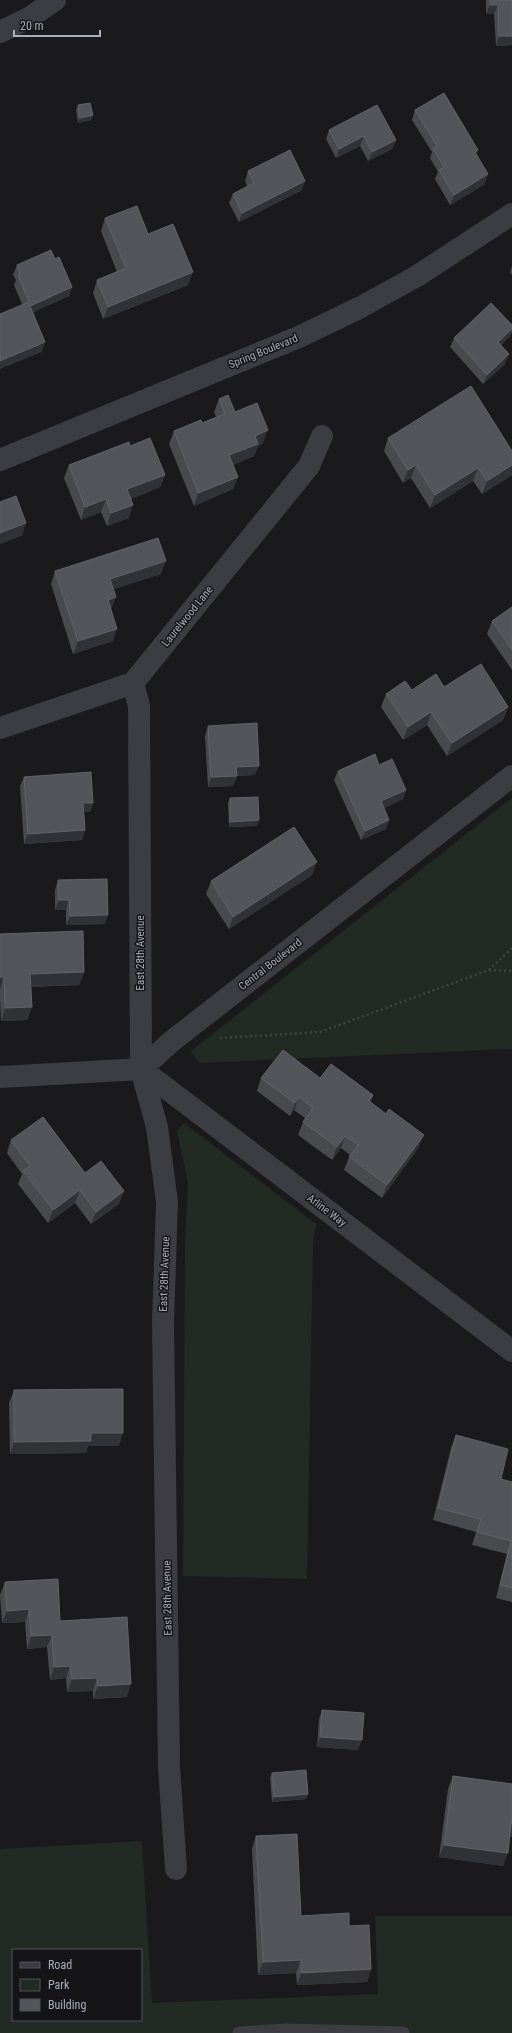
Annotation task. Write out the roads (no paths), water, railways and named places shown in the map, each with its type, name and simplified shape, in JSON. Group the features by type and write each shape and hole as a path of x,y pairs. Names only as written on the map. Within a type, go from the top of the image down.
{"street":[{"path":"0,32 29,18 55,0"},
{"name":"Spring Boulevard","path":"0,460 301,336 354,310 417,276 512,214"},
{"name":"Laurelwood Lane","path":"133,683 309,466 322,436"},
{"path":"0,728 133,683"},
{"name":"East 28th Avenue","path":"133,683 139,706 141,1069 157,1127 167,1202 163,1330 169,1767 176,1869"},
{"name":"Central Boulevard","path":"141,1069 172,1040 512,776"},
{"path":"0,1077 141,1069"},
{"name":"Arline Way","path":"141,1069 512,1351"}],"lane":[{"path":"240,2033 287,2030 403,2033"}]}
